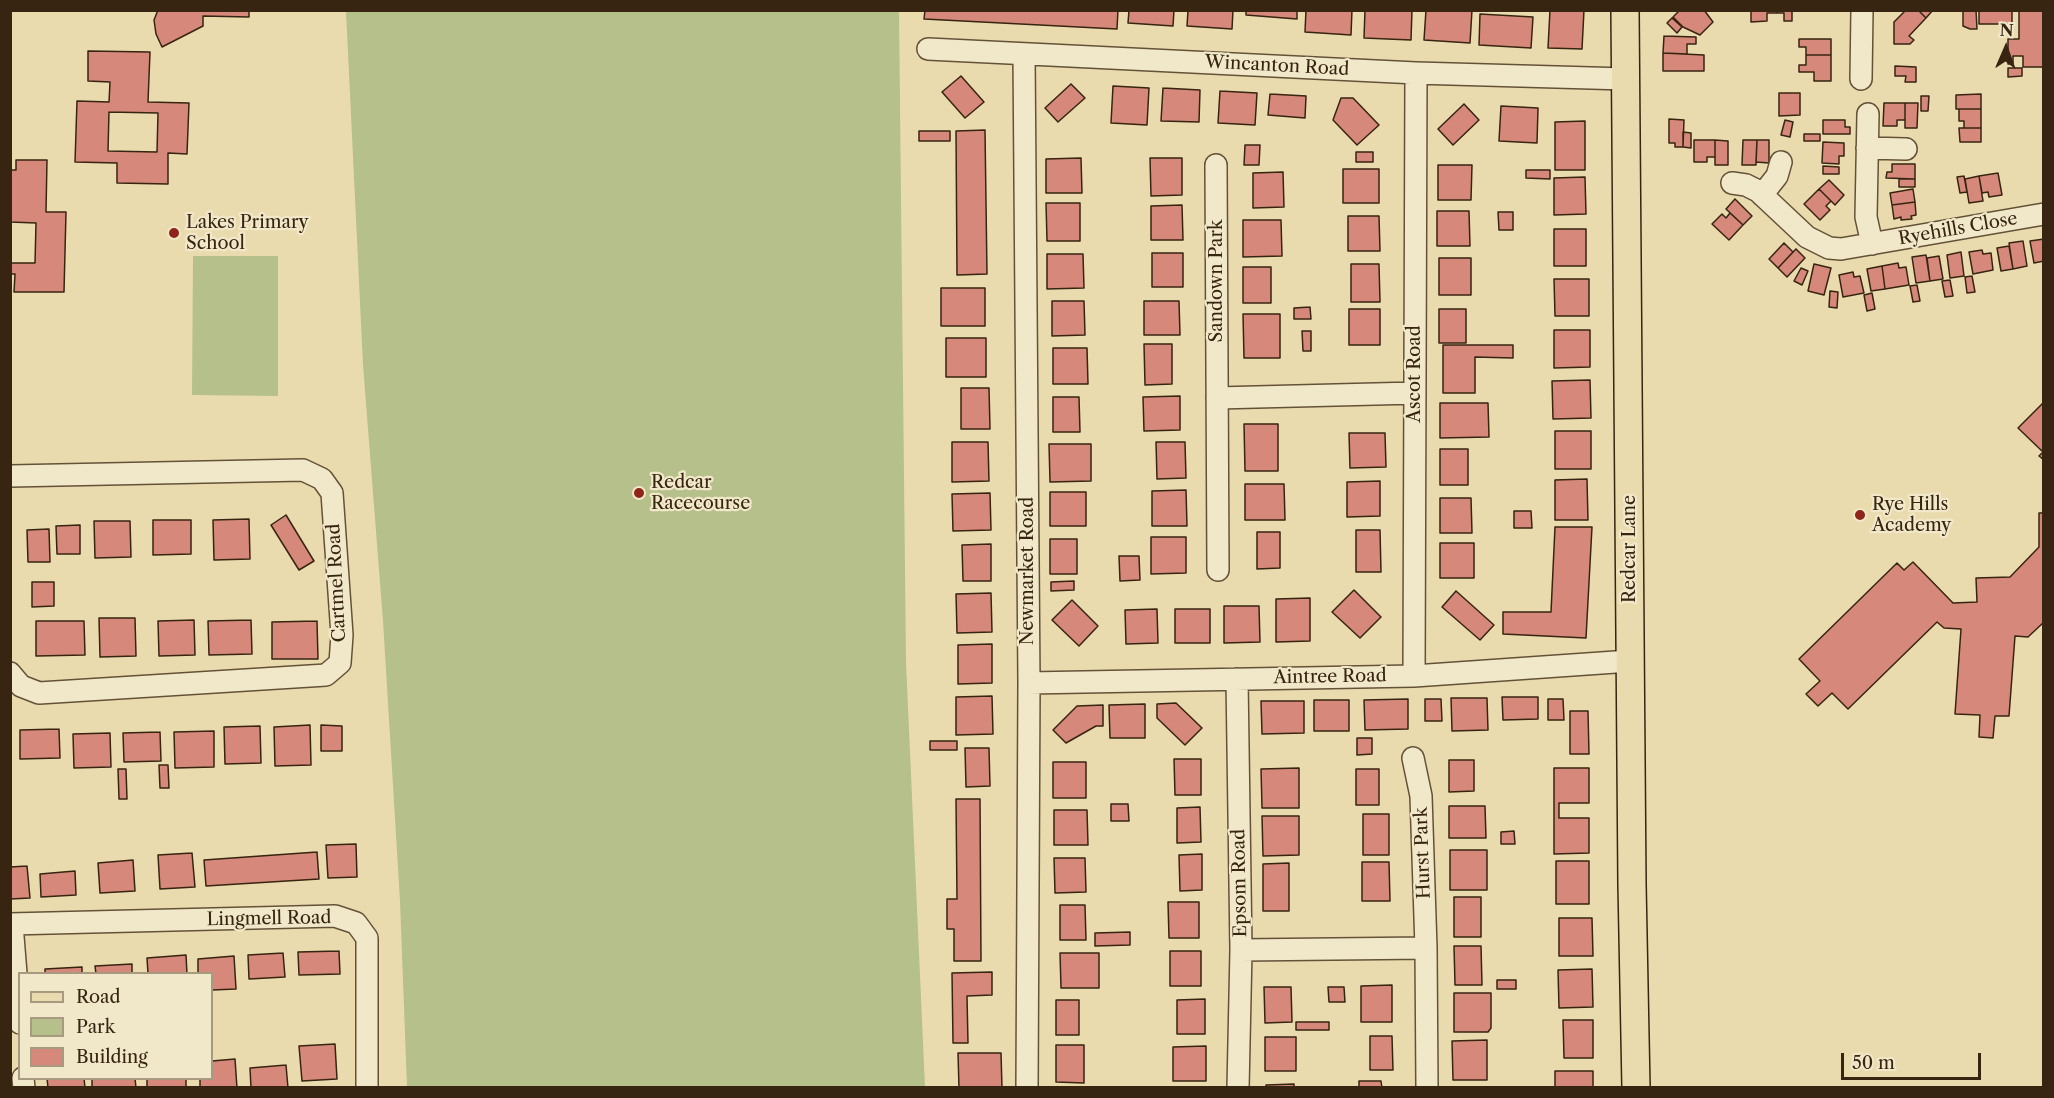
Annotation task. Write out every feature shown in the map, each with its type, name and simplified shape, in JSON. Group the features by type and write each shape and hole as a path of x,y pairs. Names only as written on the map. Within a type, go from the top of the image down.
{"main road":[{"name":"Redcar Lane","path":"1625,10 1636,1088"}],"street":[{"path":"1862,10 1862,78"},
{"name":"Wincanton Road","path":"928,49 1416,73 1626,79"},
{"name":"Newmarket Road","path":"1024,54 1029,683 1027,1088"},
{"name":"Ascot Road","path":"1414,676 1416,73"},
{"path":"1868,114 1866,217 1872,244"},
{"path":"1867,148 1906,149"},
{"path":"1762,195 1777,176 1781,162"},
{"name":"Sandown Park","path":"1216,165 1218,570"},
{"name":"Ryehills Close","path":"1732,183 1746,185 1762,195 1807,237 1829,248 1841,249 2043,214"},
{"path":"1217,398 1415,393"},
{"name":"Cartmel Road","path":"10,476 303,470 322,479 332,493 342,635 340,663 326,675 39,693 21,686 10,673"},
{"name":"Aintree Road","path":"1029,683 1414,676 1630,662"},
{"name":"Epsom Road","path":"1237,679 1241,950 1238,1088"},
{"name":"Hurst Park","path":"1413,758 1422,796 1427,1088"},
{"name":"Lingmell Road","path":"18,1001 11,924 335,916 356,923 367,938 367,1088"},
{"path":"1241,950 1426,948"}],"green space":[{"name":"Redcar Racecourse","path":"346,11 899,11 906,662 925,1087 407,1087 400,901 383,621 363,365"},
{"path":"193,256 278,256 278,396 192,395"}],"building":[{"path":"158,10 249,10 249,17 203,16 203,26 162,47 156,34 154,20"},
{"path":"925,10 1118,10 1117,29 924,19"},
{"path":"1129,10 1174,10 1173,26 1128,23"},
{"path":"1188,10 1233,10 1232,29 1187,26"},
{"path":"1246,10 1297,10 1297,19 1246,15"},
{"path":"1306,10 1352,10 1351,35 1305,32"},
{"path":"1365,10 1412,10 1411,40 1364,38"},
{"path":"1426,10 1472,10 1470,43 1424,40"},
{"path":"1550,10 1584,10 1582,49 1548,48"},
{"path":"1680,10 1704,10 1713,22 1700,35 1683,27 1673,17"},
{"path":"1751,10 1777,10 1777,13 1767,13 1767,21 1751,22"},
{"path":"1777,10 1792,10 1792,21 1784,21 1784,13 1777,13"},
{"path":"1906,10 1918,10 1926,18 1909,36 1914,40 1910,44 1894,44 1894,22"},
{"path":"1918,10 1933,10 1926,18"},
{"path":"1963,10 1976,10 1977,29 1963,26"},
{"path":"1979,10 2012,10 2012,24 1979,24"},
{"path":"2019,10 2044,10 2044,67 2023,67 2023,56 2013,56 2013,64 2008,64 2008,39 2019,39"},
{"path":"1480,14 1533,17 1531,48 1479,45"},
{"path":"1672,18 1682,27 1677,33 1667,23"},
{"path":"1664,36 1696,37 1696,44 1687,44 1687,54 1663,53"},
{"path":"1799,39 1831,39 1831,55 1806,55 1806,47 1799,47"},
{"path":"88,51 150,52 148,102 189,103 187,154 168,153 168,184 117,183 117,163 75,162 77,101 109,102 110,82 88,81","holes":["109,112 158,113 157,152 108,151"]},
{"path":"1663,53 1704,55 1704,71 1663,71"},
{"path":"1806,55 1831,55 1831,81 1814,81 1814,72 1799,72 1799,65 1806,65"},
{"path":"1895,66 1916,67 1916,82 1905,82 1906,76 1895,76"},
{"path":"2008,68 2022,68 2022,76 2008,77"},
{"path":"961,76 984,102 965,118 942,92"},
{"path":"1071,84 1085,98 1058,122 1045,108"},
{"path":"1113,86 1149,88 1147,125 1111,123"},
{"path":"1163,88 1200,90 1199,122 1161,121"},
{"path":"1220,91 1257,93 1255,125 1218,123"},
{"path":"1779,93 1800,93 1800,115 1779,116"},
{"path":"1270,94 1306,96 1305,118 1268,115"},
{"path":"1981,94 1981,109 1956,109 1956,95"},
{"path":"1921,96 1929,96 1928,111 1921,111"},
{"path":"1341,98 1353,98 1379,125 1357,145 1333,120"},
{"path":"1884,103 1905,103 1905,120 1897,120 1897,126 1883,126"},
{"path":"1905,103 1918,103 1917,128 1905,128"},
{"path":"1464,104 1479,120 1453,145 1438,129"},
{"path":"1501,106 1538,108 1537,143 1499,141"},
{"path":"1959,109 1981,109 1981,128 1964,128 1964,121 1959,121"},
{"path":"1669,119 1684,120 1683,147 1675,147 1675,143 1669,143"},
{"path":"1785,120 1793,122 1790,137 1781,135"},
{"path":"1823,120 1845,120 1845,127 1850,127 1850,134 1823,134"},
{"path":"1585,121 1585,170 1555,170 1555,122"},
{"path":"1959,128 1981,128 1981,142 1960,142"},
{"path":"985,130 987,274 957,275 956,131"},
{"path":"919,131 950,131 950,141 919,141"},
{"path":"1683,132 1691,133 1691,148 1683,147"},
{"path":"1804,134 1820,134 1820,141 1804,141"},
{"path":"1694,140 1715,140 1715,157 1707,157 1707,162 1694,162"},
{"path":"1715,140 1728,141 1728,165 1715,165"},
{"path":"1743,140 1757,140 1756,165 1742,165"},
{"path":"1757,140 1769,140 1769,163 1756,162"},
{"path":"1823,142 1844,143 1844,156 1839,156 1839,164 1822,163"},
{"path":"1245,145 1260,145 1259,165 1244,165"},
{"path":"1356,152 1373,152 1373,162 1356,162"},
{"path":"1081,158 1082,193 1046,193 1046,159"},
{"path":"1150,158 1182,158 1182,195 1151,196"},
{"path":"16,160 47,160 46,212 66,212 64,292 14,292 15,274 10,274 10,263 35,263 36,223 10,222 10,170 16,170"},
{"path":"1892,164 1915,164 1915,179 1886,178 1887,172 1892,172"},
{"path":"1438,165 1472,165 1471,200 1438,200"},
{"path":"1823,166 1839,167 1839,174 1823,174"},
{"path":"1343,169 1379,169 1379,203 1343,203"},
{"path":"1526,170 1550,170 1550,179 1526,178"},
{"path":"1283,172 1284,207 1253,208 1253,173"},
{"path":"1998,173 2002,195 1989,197 1988,192 1982,193 1979,176"},
{"path":"1964,176 1967,192 1960,193 1957,177"},
{"path":"1979,176 1983,201 1969,203 1965,179"},
{"path":"1585,177 1586,214 1554,215 1554,178"},
{"path":"1899,179 1915,179 1915,187 1899,187"},
{"path":"1829,180 1844,195 1835,205 1819,189"},
{"path":"1819,189 1831,201 1826,206 1830,210 1820,220 1804,204"},
{"path":"1913,189 1915,202 1892,205 1890,193"},
{"path":"1735,199 1752,216 1743,225 1726,209"},
{"path":"1915,202 1916,215 1911,216 1912,219 1901,220 1901,217 1894,219 1892,205"},
{"path":"1046,203 1080,203 1080,241 1047,241"},
{"path":"1182,205 1183,240 1151,240 1151,206"},
{"path":"1437,211 1469,211 1470,246 1437,246"},
{"path":"1498,212 1513,212 1513,230 1499,230"},
{"path":"1730,213 1743,225 1729,240 1712,224 1722,214 1726,218"},
{"path":"1348,216 1379,216 1380,251 1348,251"},
{"path":"1243,220 1281,220 1282,256 1243,257"},
{"path":"1554,229 1586,229 1586,266 1554,266"},
{"path":"2044,239 2044,261 2034,263 2030,241"},
{"path":"2023,241 2027,266 2013,269 2009,243"},
{"path":"1784,243 1793,252 1778,268 1769,259"},
{"path":"2009,246 2013,269 2001,271 1997,248"},
{"path":"1796,249 1805,258 1787,277 1778,268"},
{"path":"1982,250 1983,254 1991,253 1993,270 1973,274 1969,252"},
{"path":"1961,252 1964,276 1950,278 1947,255"},
{"path":"1152,253 1183,253 1183,287 1152,287"},
{"path":"1047,254 1083,254 1084,288 1047,289"},
{"path":"1926,255 1930,281 1916,283 1912,257"},
{"path":"1939,256 1943,279 1930,281 1927,258"},
{"path":"1439,258 1471,258 1471,295 1439,295"},
{"path":"1898,263 1899,268 1906,267 1909,285 1885,289 1882,266"},
{"path":"1351,264 1379,264 1380,302 1351,302"},
{"path":"1814,264 1831,268 1824,295 1808,291"},
{"path":"1882,266 1885,289 1871,291 1867,269"},
{"path":"1243,267 1271,267 1271,303 1243,303"},
{"path":"1801,268 1808,271 1802,285 1794,281"},
{"path":"1853,272 1854,277 1860,276 1864,293 1843,297 1839,275"},
{"path":"1972,276 1975,292 1967,293 1965,277"},
{"path":"1554,279 1589,279 1589,316 1555,316"},
{"path":"1950,280 1953,296 1945,297 1942,281"},
{"path":"1917,285 1920,301 1913,302 1910,286"},
{"path":"941,288 985,288 985,326 941,326"},
{"path":"1830,291 1838,292 1837,308 1829,307"},
{"path":"1872,293 1875,309 1867,311 1864,295"},
{"path":"1052,301 1084,301 1085,335 1052,336"},
{"path":"1144,301 1179,301 1180,335 1144,335"},
{"path":"1310,307 1311,319 1294,319 1294,308"},
{"path":"1349,309 1380,309 1380,345 1349,345"},
{"path":"1439,309 1466,309 1466,343 1439,343"},
{"path":"1243,314 1280,314 1280,358 1244,358"},
{"path":"1554,330 1590,330 1590,367 1554,368"},
{"path":"1302,331 1311,331 1311,351 1303,351"},
{"path":"946,338 986,338 986,377 946,377"},
{"path":"1144,344 1172,344 1172,384 1145,385"},
{"path":"1443,345 1513,345 1513,358 1475,357 1475,393 1443,393"},
{"path":"1053,348 1087,348 1088,384 1053,384"},
{"path":"1590,380 1591,418 1553,419 1552,381"},
{"path":"961,388 989,388 990,429 961,429"},
{"path":"1180,396 1180,430 1144,431 1143,397"},
{"path":"1053,397 1079,397 1080,432 1053,432"},
{"path":"2044,402 2044,460 2039,456 2043,452 2018,428"},
{"path":"1440,403 1488,403 1489,437 1440,438"},
{"path":"1244,424 1278,424 1278,471 1245,471"},
{"path":"1555,431 1591,431 1591,469 1555,469"},
{"path":"1349,433 1385,433 1386,467 1350,468"},
{"path":"952,442 988,442 989,481 952,482"},
{"path":"1156,442 1185,442 1186,478 1157,479"},
{"path":"1049,444 1091,444 1091,481 1050,482"},
{"path":"1440,449 1468,449 1468,485 1440,485"},
{"path":"1587,479 1588,520 1555,520 1555,480"},
{"path":"1380,481 1380,516 1347,517 1347,482"},
{"path":"1245,484 1284,484 1285,520 1245,520"},
{"path":"1186,490 1187,526 1152,526 1152,491"},
{"path":"1050,492 1086,492 1086,526 1050,526"},
{"path":"990,493 991,530 953,531 952,494"},
{"path":"1440,498 1471,498 1472,533 1440,533"},
{"path":"1514,511 1531,511 1532,528 1514,528"},
{"path":"2039,513 2044,513 2044,622 2028,637 2015,636 2009,716 1995,716 1993,738 1979,737 1980,715 1955,714 1961,629 1944,628 1937,622 1848,709 1832,693 1818,706 1806,694 1820,681 1799,659 1897,563 1904,570 1913,562 1953,603 1977,602 1976,578 2010,577 2039,547"},
{"path":"286,515 314,561 299,570 271,525"},
{"path":"249,519 250,559 214,560 213,520"},
{"path":"153,520 191,520 191,554 153,555"},
{"path":"94,521 130,521 131,557 95,558"},
{"path":"80,525 80,554 57,554 56,526"},
{"path":"1555,527 1592,527 1586,638 1503,634 1503,612 1551,612"},
{"path":"49,529 50,562 28,562 27,530"},
{"path":"1356,530 1380,530 1381,572 1356,572"},
{"path":"1257,532 1280,532 1280,568 1257,569"},
{"path":"1151,537 1186,537 1186,573 1151,574"},
{"path":"1050,539 1077,539 1077,574 1050,574"},
{"path":"1440,543 1474,543 1474,578 1440,578"},
{"path":"991,544 991,581 963,581 962,545"},
{"path":"1119,556 1139,556 1140,580 1120,581"},
{"path":"1074,581 1074,590 1051,591 1051,582"},
{"path":"32,582 54,582 54,606 32,607"},
{"path":"1354,590 1381,617 1360,638 1332,612"},
{"path":"1456,591 1494,625 1480,640 1442,607"},
{"path":"991,593 992,632 957,633 956,594"},
{"path":"1310,598 1310,641 1276,642 1276,599"},
{"path":"1072,600 1098,626 1079,646 1052,620"},
{"path":"1224,606 1259,606 1260,642 1224,643"},
{"path":"1157,609 1158,643 1126,644 1125,610"},
{"path":"1175,609 1210,609 1210,643 1175,643"},
{"path":"99,618 135,618 136,656 100,657"},
{"path":"194,620 195,655 159,656 158,621"},
{"path":"251,620 252,654 209,655 208,621"},
{"path":"36,621 84,621 85,655 36,656"},
{"path":"317,621 318,659 272,659 272,622"},
{"path":"992,644 992,683 958,684 958,645"},
{"path":"992,696 993,734 956,735 956,697"},
{"path":"1502,697 1538,697 1538,719 1503,720"},
{"path":"1451,698 1487,698 1488,730 1452,731"},
{"path":"1408,699 1408,729 1365,730 1364,700"},
{"path":"1425,699 1441,699 1442,721 1425,721"},
{"path":"1548,699 1563,699 1564,720 1548,720"},
{"path":"1314,700 1349,700 1349,731 1314,731"},
{"path":"1261,701 1304,701 1304,733 1262,734"},
{"path":"1176,703 1202,728 1185,745 1157,718 1157,704"},
{"path":"1145,704 1145,738 1110,738 1109,705"},
{"path":"1103,705 1103,726 1096,726 1066,743 1053,730 1077,706"},
{"path":"1570,711 1588,711 1589,754 1570,754"},
{"path":"310,725 311,765 275,766 274,727"},
{"path":"321,725 342,726 342,751 321,751"},
{"path":"260,726 261,763 225,764 224,727"},
{"path":"59,729 60,758 20,759 20,730"},
{"path":"214,731 214,767 175,768 174,732"},
{"path":"160,732 161,761 124,762 123,733"},
{"path":"110,733 111,767 74,768 73,734"},
{"path":"1357,738 1372,738 1372,754 1357,755"},
{"path":"930,741 957,741 957,750 930,750"},
{"path":"965,748 989,748 990,786 966,787"},
{"path":"1174,759 1201,759 1201,795 1175,795"},
{"path":"1449,760 1474,760 1474,791 1449,792"},
{"path":"1053,762 1086,762 1086,798 1053,798"},
{"path":"159,765 168,765 169,788 160,788"},
{"path":"1299,768 1299,808 1262,808 1261,769"},
{"path":"1554,768 1589,768 1589,803 1559,803 1559,818 1589,818 1589,853 1554,854"},
{"path":"118,769 126,769 127,799 119,799"},
{"path":"1356,769 1379,769 1379,805 1356,805"},
{"path":"956,799 980,799 981,961 954,961 954,929 947,929 947,899 957,899"},
{"path":"1111,804 1128,804 1129,821 1111,821"},
{"path":"1449,806 1485,806 1486,838 1449,838"},
{"path":"1200,807 1201,842 1177,843 1177,808"},
{"path":"1054,810 1087,810 1088,845 1054,845"},
{"path":"1363,814 1389,814 1389,855 1363,855"},
{"path":"1262,816 1299,816 1299,855 1263,856"},
{"path":"1514,831 1515,844 1501,844 1501,832"},
{"path":"356,844 357,877 328,878 326,845"},
{"path":"1450,850 1487,850 1487,890 1450,890"},
{"path":"317,852 319,879 206,886 204,860"},
{"path":"192,853 195,887 160,889 158,855"},
{"path":"1202,854 1202,890 1180,891 1179,855"},
{"path":"1054,858 1085,858 1086,892 1055,893"},
{"path":"133,860 135,891 100,893 98,863"},
{"path":"1556,861 1589,861 1589,904 1556,904"},
{"path":"1362,862 1389,862 1390,901 1362,901"},
{"path":"1289,863 1289,911 1263,911 1263,864"},
{"path":"27,866 30,898 10,899 10,867"},
{"path":"75,871 76,895 41,897 40,874"},
{"path":"1454,897 1481,897 1481,937 1454,937"},
{"path":"1168,902 1199,902 1199,938 1169,938"},
{"path":"1060,905 1085,905 1086,940 1060,940"},
{"path":"1559,918 1592,918 1593,956 1559,956"},
{"path":"1130,932 1130,945 1095,946 1095,933"},
{"path":"1454,946 1481,946 1482,985 1455,985"},
{"path":"339,951 340,974 299,975 298,952"},
{"path":"1170,951 1201,951 1201,986 1170,986"},
{"path":"283,953 285,977 249,979 248,955"},
{"path":"1060,953 1099,953 1099,988 1061,988"},
{"path":"186,955 187,972 148,972 147,958"},
{"path":"234,956 236,989 213,990 213,972 198,972 198,959"},
{"path":"132,964 132,972 96,972 95,966"},
{"path":"82,967 82,972 45,972 45,969"},
{"path":"1592,969 1593,1007 1559,1008 1558,970"},
{"path":"992,972 992,995 967,996 968,1043 953,1043 952,973"},
{"path":"1497,980 1516,980 1516,989 1497,989"},
{"path":"1392,985 1392,1022 1361,1022 1361,986"},
{"path":"1264,987 1291,987 1292,1022 1265,1023"},
{"path":"1328,987 1344,987 1345,1002 1329,1002"},
{"path":"1454,993 1491,993 1491,1028 1488,1032 1454,1032"},
{"path":"1205,999 1205,1034 1177,1034 1177,1000"},
{"path":"1056,1000 1079,1000 1079,1035 1056,1035"},
{"path":"1563,1020 1593,1020 1593,1058 1564,1058"},
{"path":"1296,1022 1329,1022 1329,1030 1296,1030"},
{"path":"1370,1036 1392,1036 1393,1070 1370,1070"},
{"path":"1265,1037 1296,1037 1296,1071 1265,1071"},
{"path":"1487,1040 1487,1080 1453,1080 1452,1041"},
{"path":"335,1044 337,1079 302,1081 299,1046"},
{"path":"1056,1045 1084,1045 1084,1083 1056,1082"},
{"path":"1206,1046 1206,1081 1173,1081 1173,1047"},
{"path":"958,1053 1001,1053 1002,1088 959,1088"},
{"path":"235,1059 237,1088 200,1088 200,1080 213,1080 213,1061"},
{"path":"286,1065 288,1088 251,1088 250,1068"},
{"path":"1555,1071 1593,1071 1593,1088 1555,1088"},
{"path":"47,1080 84,1080 85,1088 48,1088"},
{"path":"92,1080 135,1080 136,1088 92,1088"},
{"path":"147,1080 186,1080 186,1088 147,1088"},
{"path":"1359,1081 1381,1081 1382,1088 1359,1088"},
{"path":"1294,1084 1294,1088 1266,1088 1266,1085"}],"place":[{"name":"Lakes Primary School","path":"174,233"},
{"name":"Redcar Racecourse","path":"639,493"},
{"name":"Rye Hills Academy","path":"1860,515"}]}
